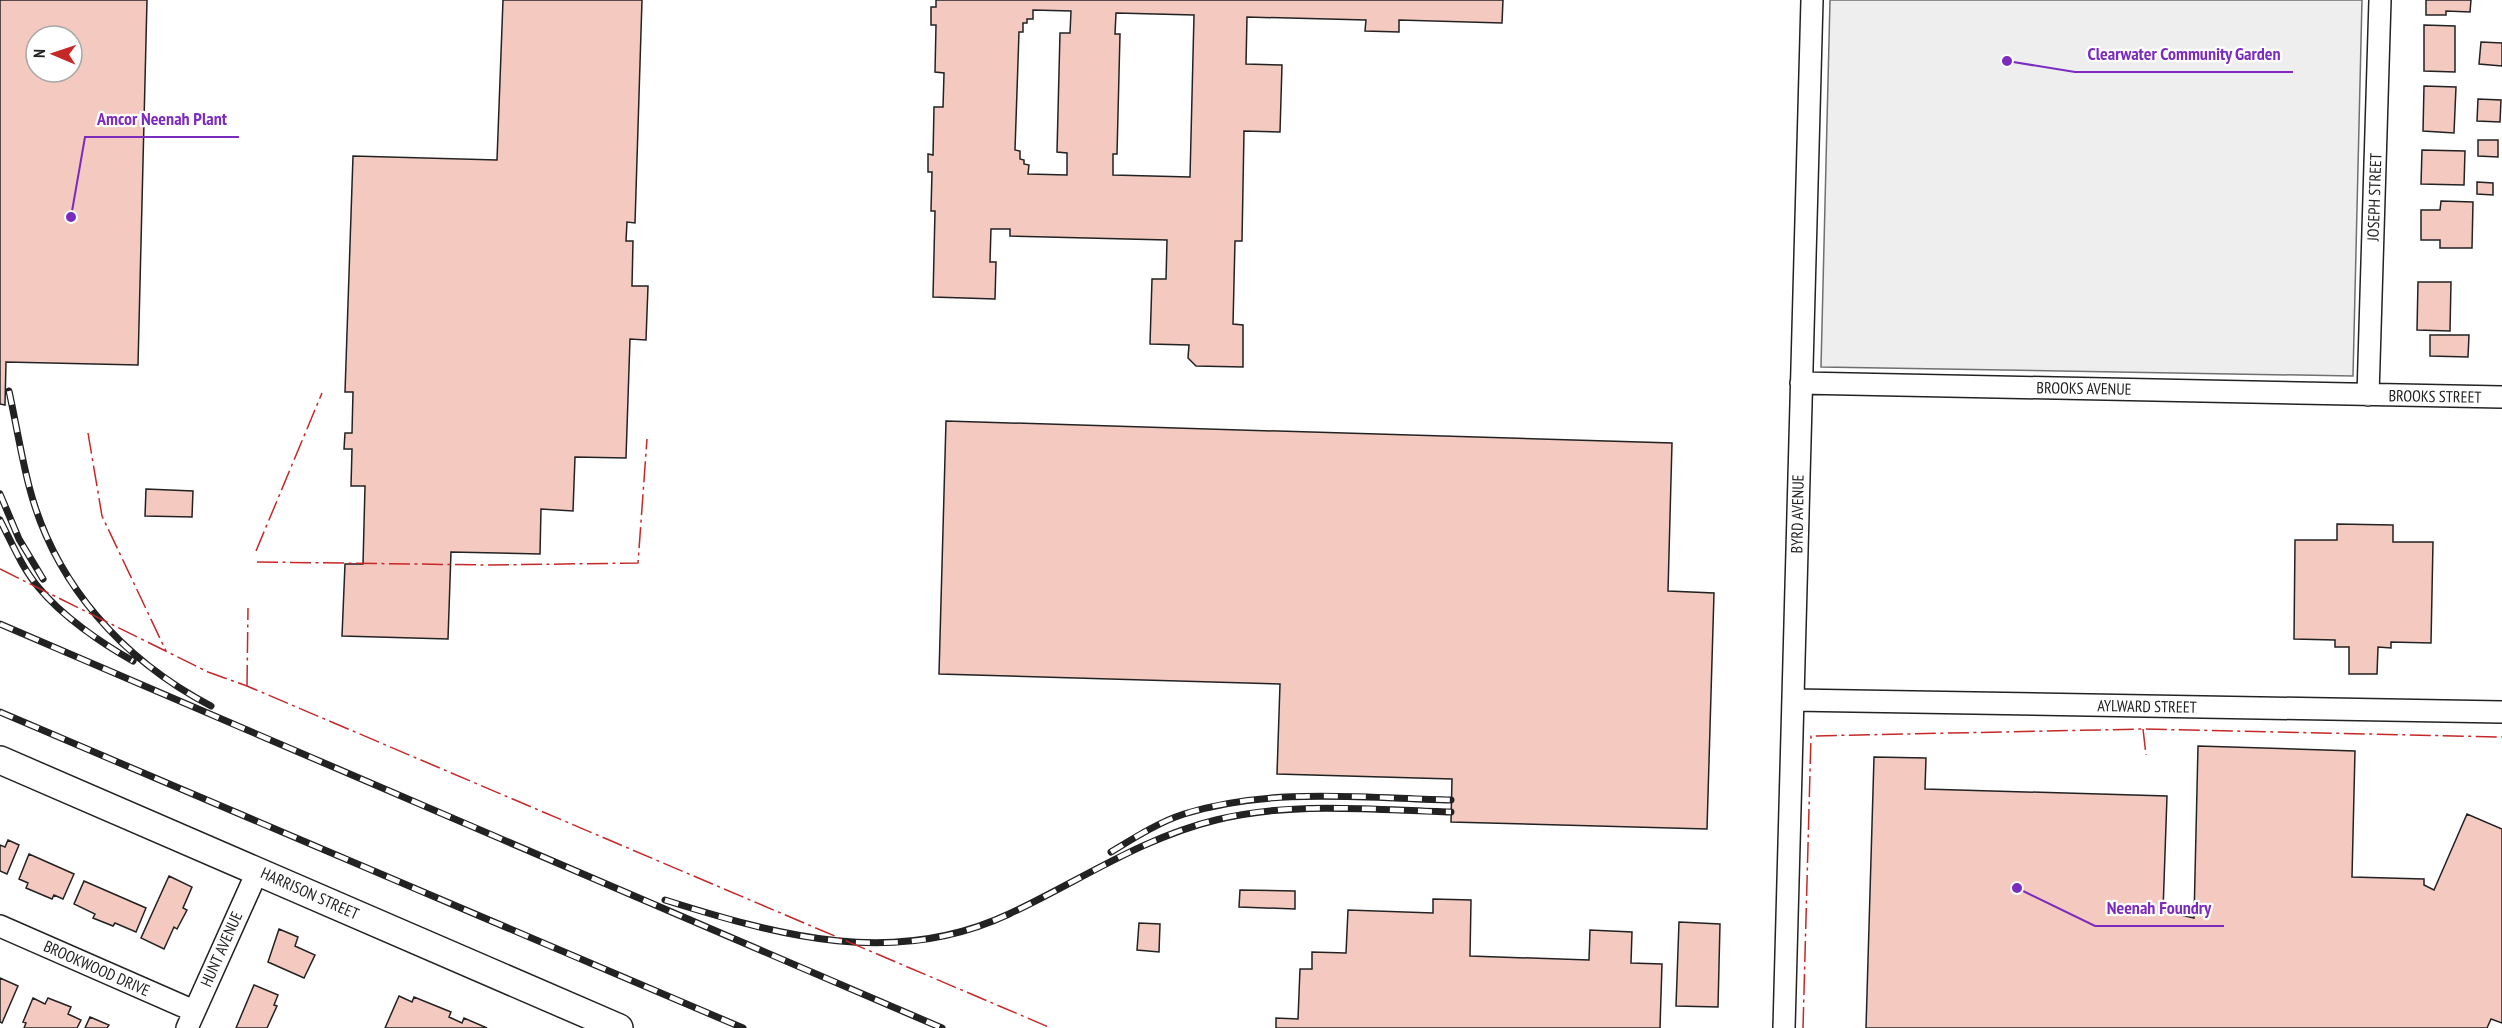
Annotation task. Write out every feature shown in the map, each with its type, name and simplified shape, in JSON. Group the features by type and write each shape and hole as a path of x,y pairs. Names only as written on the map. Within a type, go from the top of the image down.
{"main road":[{"name":"HARRISON STREET","path":"0,760 619,1028"}],"street":[{"name":"BYRD AVENUE","path":"1784,1028 1812,0"},
{"name":"JOSEPH STREET","path":"2368,395 2380,0"},
{"name":"BROOKS AVENUE","path":"1801,382 2368,395"},
{"name":"BROOKS STREET","path":"2368,395 2502,397"},
{"name":"AYLWARD STREET","path":"1793,700 2502,712"},
{"name":"HUNT AVENUE","path":"190,1019 258,870"},
{"name":"BROOKWOOD DRIVE","path":"0,926 190,1019"}],"shaded area":[{"path":"1830,0 2362,0 2353,376 1821,367"}],"building":[{"path":"0,0 147,0 138,365 6,362 5,405 0,404"},
{"path":"503,0 642,0 635,223 627,222 626,241 633,241 632,286 648,286 646,340 630,339 626,458 575,457 573,511 541,509 540,554 451,552 448,639 342,636 345,564 363,564 365,486 351,486 352,449 344,449 345,433 352,433 353,392 345,392 353,156 497,160"},
{"path":"936,0 1503,0 1502,23 1399,20 1399,32 1365,31 1366,20 1247,17 1246,64 1282,65 1280,132 1244,131 1242,241 1235,241 1233,324 1243,325 1243,367 1196,366 1188,358 1189,345 1150,344 1152,279 1166,279 1167,240 1010,236 1010,229 991,229 990,262 996,262 995,299 933,297 935,211 931,211 932,172 928,172 928,154 933,155 934,107 943,107 944,73 935,72 936,25 931,25 931,7 936,7","holes":["1033,10 1071,11 1070,33 1060,33 1057,152 1067,153 1067,175 1028,174 1029,165 1024,164 1024,160 1020,159 1020,151 1015,150 1019,32 1023,32 1023,23 1027,23 1027,19 1033,19","1116,13 1194,15 1190,177 1113,175 1113,154 1117,154 1120,34 1115,34"]},
{"path":"2426,0 2471,0 2470,12 2446,11 2446,15 2426,15"},
{"path":"2424,25 2455,26 2455,72 2424,71"},
{"path":"2481,42 2502,43 2502,66 2479,64"},
{"path":"2424,86 2456,87 2454,133 2423,131"},
{"path":"2478,99 2501,100 2500,122 2477,121"},
{"path":"2478,140 2498,140 2498,157 2478,156"},
{"path":"2422,150 2465,151 2464,185 2421,184"},
{"path":"2477,182 2493,183 2493,195 2477,194"},
{"path":"2441,201 2473,202 2472,248 2440,248 2440,240 2421,240 2421,210 2440,210"},
{"path":"2418,282 2451,282 2450,331 2417,330"},
{"path":"2430,335 2469,335 2468,357 2430,356"},
{"path":"946,421 1672,443 1668,591 1714,593 1707,829 1451,822 1452,779 1277,774 1280,684 939,674"},
{"path":"146,489 193,491 192,517 145,516"},
{"path":"2337,524 2393,525 2393,542 2433,542 2431,643 2391,642 2391,648 2378,647 2377,674 2349,674 2349,647 2335,647 2335,640 2294,639 2295,540 2337,540"},
{"path":"2198,746 2355,751 2352,877 2424,879 2424,885 2434,890 2467,814 2502,829 2502,1023 2491,1019 2487,1028 1866,1028 1874,757 1926,758 1925,789 2167,796 2163,911 2194,918"},
{"path":"8,840 19,845 7,874 0,871 0,845 5,847"},
{"path":"29,854 74,874 63,899 54,895 52,899 26,888 28,883 19,879"},
{"path":"169,876 192,887 183,908 187,910 177,929 174,927 164,949 141,938"},
{"path":"84,881 146,908 136,932 115,923 113,926 93,918 95,914 74,904"},
{"path":"1240,890 1295,891 1295,909 1239,907"},
{"path":"1433,899 1471,900 1470,956 1589,960 1590,930 1632,932 1631,963 1662,964 1660,1028 1276,1028 1276,1018 1298,1019 1300,969 1312,969 1312,952 1346,953 1348,910 1433,913"},
{"path":"1679,922 1720,924 1718,1007 1676,1006"},
{"path":"1139,923 1160,924 1159,952 1137,950"},
{"path":"279,929 298,937 295,946 315,955 304,978 268,962"},
{"path":"0,978 18,986 2,1023 0,1022"},
{"path":"254,985 278,995 274,1005 277,1006 267,1028 236,1028"},
{"path":"399,996 412,1002 414,997 451,1012 449,1017 462,1023 464,1018 487,1028 385,1028"},
{"path":"33,998 45,1004 48,998 71,1007 68,1014 81,1020 77,1028 24,1028 26,1023 23,1022"},
{"path":"90,1017 109,1025 107,1028 85,1028"}],"railway":[{"path":"9,391 26,474 40,522 74,587 96,616 121,642 149,666 211,706"},
{"path":"0,494 19,539 43,579"},
{"path":"0,520 27,572 48,598 83,628 133,661"},
{"path":"0,624 942,1028"},
{"path":"0,712 743,1028"},
{"path":"1111,852 1175,817 1250,800 1317,796 1451,800"},
{"path":"665,900 751,925 837,941 880,943 923,940 966,930 1009,914 1136,849 1188,828 1216,820 1274,810 1303,809 1451,812"}],"power":[{"path":"256,551 322,393"},
{"path":"88,433 102,516 166,651"},
{"path":"257,562 490,565 638,563 647,439"},
{"path":"0,569 208,672 247,686 1051,1028"},
{"path":"247,686 248,608"},
{"path":"2143,729 2146,755"},
{"path":"1803,1028 1811,736 2143,729 2502,737"}],"place":[{"name":"Clearwater Community Garden","path":"2007,61"},
{"name":"Amcor Neenah Plant","path":"71,217"},
{"name":"Neenah Foundry","path":"2017,888"}]}
